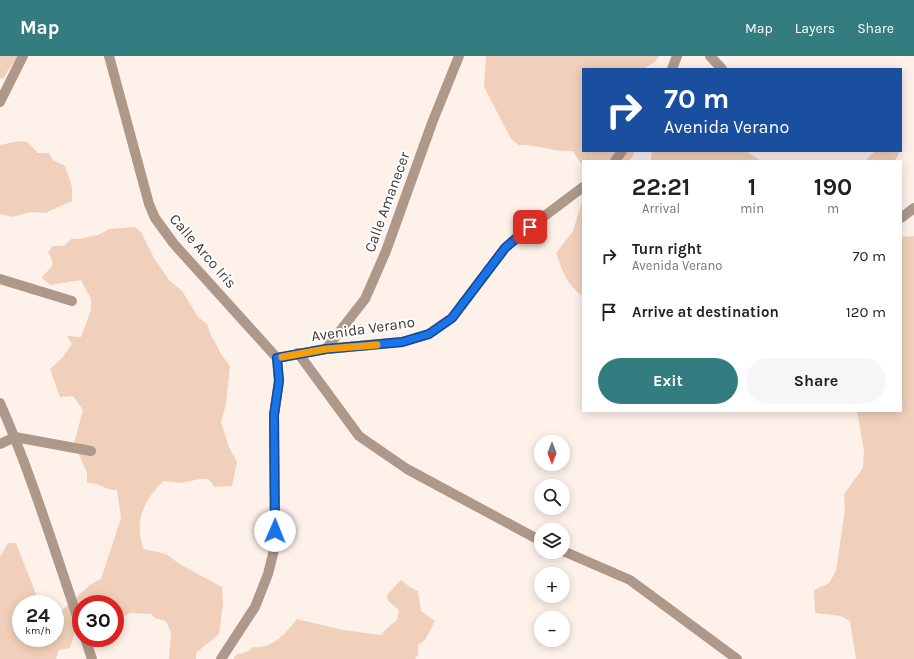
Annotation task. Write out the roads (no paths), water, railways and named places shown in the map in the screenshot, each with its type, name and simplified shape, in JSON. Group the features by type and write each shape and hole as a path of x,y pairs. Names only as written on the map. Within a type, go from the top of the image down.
{"street":[{"path":"0,102 23,56"},
{"name":"Calle Arco Iris","path":"109,56 149,204 155,218 174,244 277,358"},
{"name":"Calle Amanecer","path":"326,349 365,299 386,251 432,123 459,56"},
{"path":"672,68 677,56"},
{"path":"710,56 721,68"},
{"name":"Avenida Verano","path":"277,358 326,349 402,342 417,339 442,326 452,318 505,248 518,236 582,188"},
{"path":"902,217 914,208"},
{"path":"0,279 72,301"},
{"path":"298,353 359,436 408,469 534,537"},
{"path":"221,659 256,607 268,574 275,546 274,415 279,381 277,358"},
{"path":"0,403 15,437 46,521 72,600"},
{"path":"0,444 15,437 91,451"},
{"path":"570,554 630,580 737,659"},
{"path":"88,647 92,659"}]}
